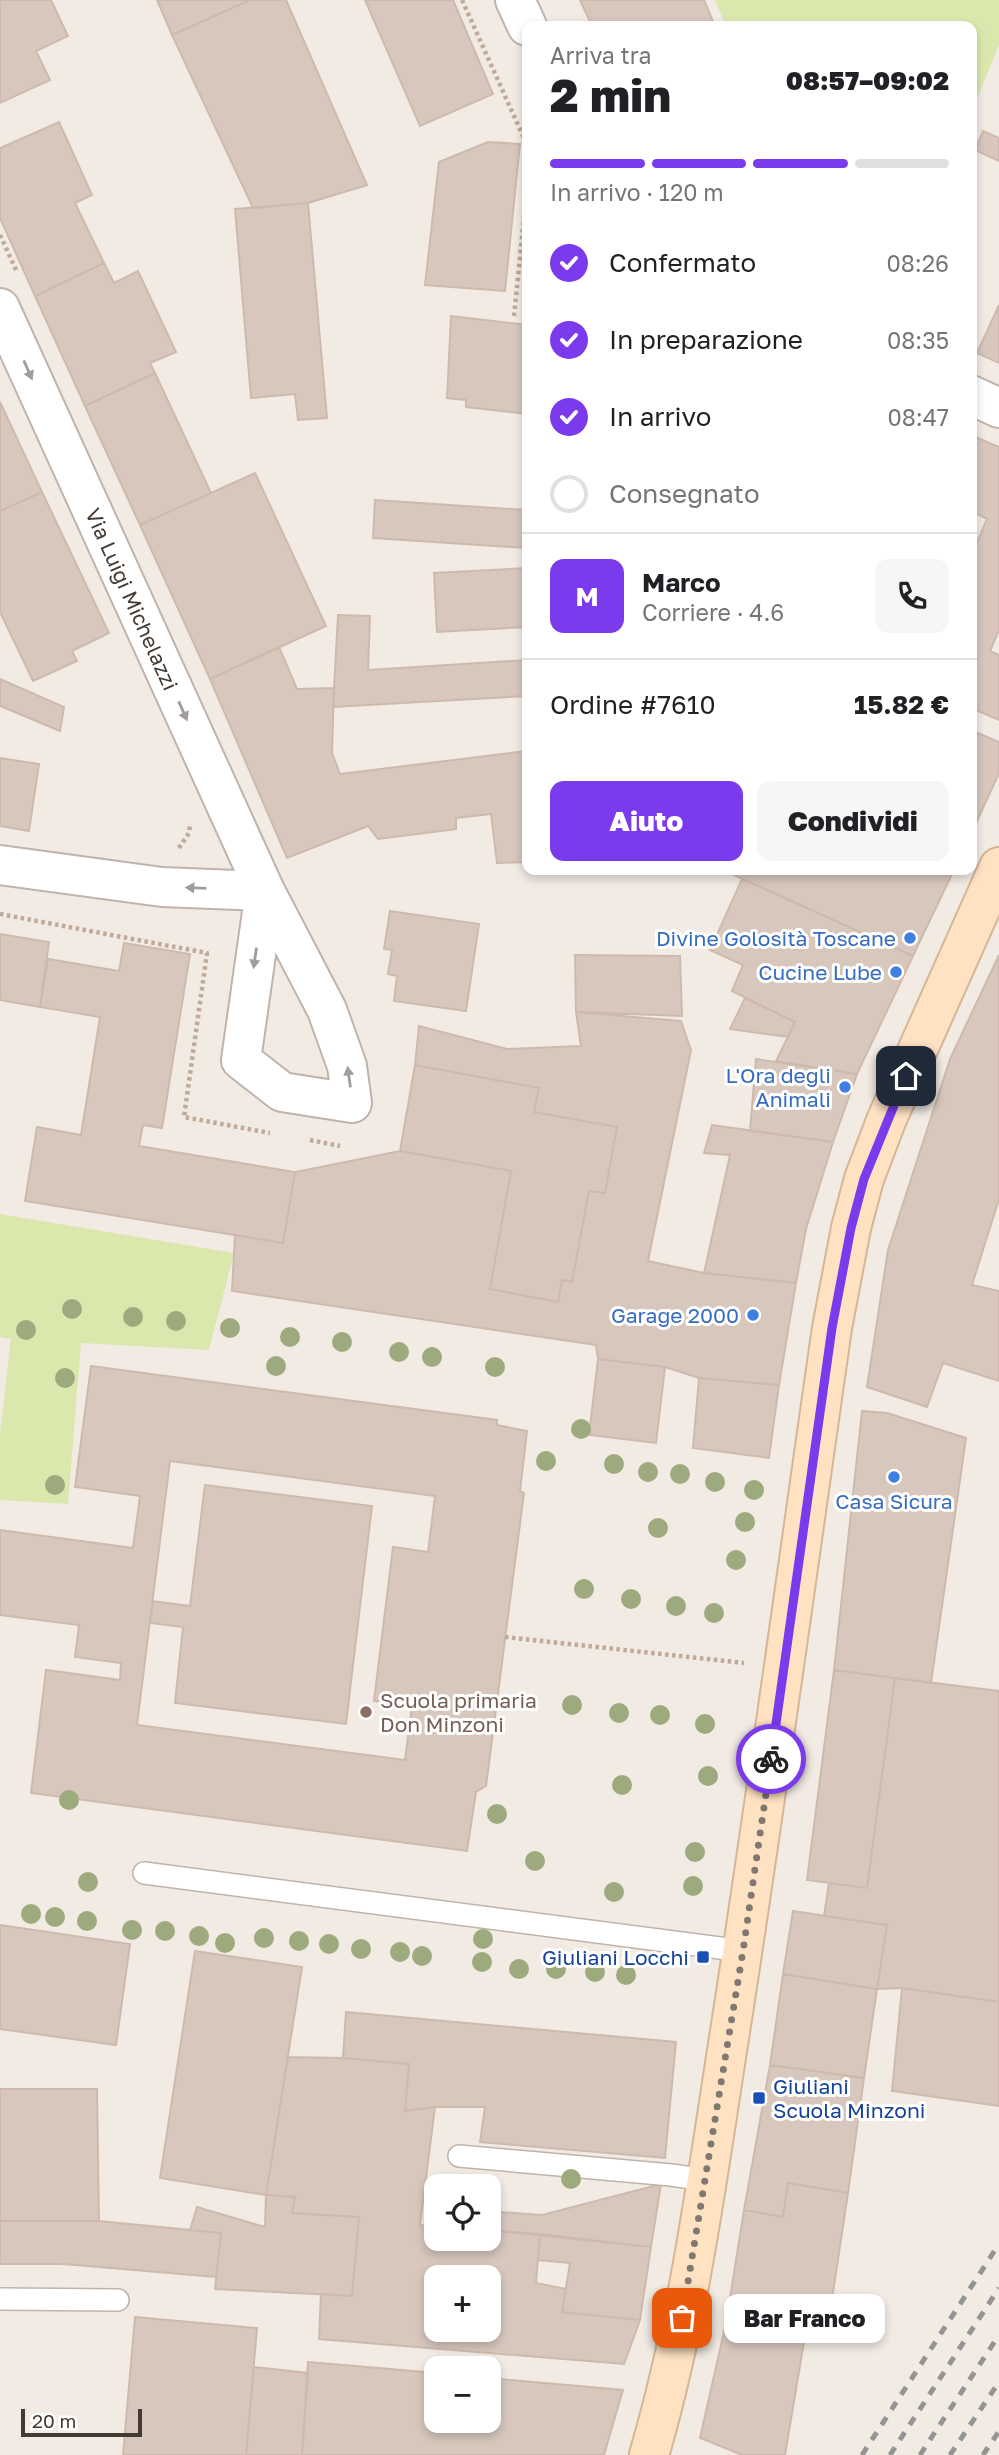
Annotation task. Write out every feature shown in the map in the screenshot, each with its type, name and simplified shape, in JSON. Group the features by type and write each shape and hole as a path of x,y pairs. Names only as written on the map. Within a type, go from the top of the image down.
{"main road":[{"path":"649,2455 688,2292 743,1951 832,1328 851,1228 864,1179 886,1121 999,867"}],"street":[{"name":"Via Luigi Michelazzi","path":"0,308 265,891 327,1010 347,1066 352,1103 282,1092 241,1060 265,891"},
{"path":"977,398 999,408"},
{"path":"0,865 162,887 265,891"}],"lane":[{"path":"144,1873 743,1951"},
{"path":"459,2157 706,2180"},
{"path":"0,2300 118,2300"}],"path":[{"path":"462,0 522,134"},
{"path":"514,316 522,237"},
{"path":"175,853 189,833 192,813"},
{"path":"0,914 207,953 184,1117 275,1134"},
{"path":"301,1139 340,1146"},
{"path":"505,1637 745,1663"}],"green space":[{"path":"715,0 999,0 999,45 977,98 977,21 724,21"},
{"path":"0,1214 234,1253 209,1350 81,1343 68,1504 0,1500 0,1434 11,1339 0,1337"}],"building":[{"path":"0,0 51,0 68,36 36,51 50,80 0,103"},
{"path":"157,0 250,0 172,35"},
{"path":"250,0 286,0 367,185 308,203 253,208 172,35"},
{"path":"365,0 453,0 493,94 420,126"},
{"path":"580,0 704,0 713,21 590,21"},
{"path":"59,122 92,195 75,203 104,263 35,296 0,218 0,148"},
{"path":"983,131 999,138 999,161 977,151"},
{"path":"488,142 520,144 505,291 425,285 439,162"},
{"path":"308,203 327,418 298,420 295,394 251,398 235,209"},
{"path":"104,263 114,283 138,271 176,352 150,363 155,373 85,406 35,296"},
{"path":"999,305 999,363 977,353"},
{"path":"451,316 522,324 522,413 466,407 466,400 447,398"},
{"path":"155,373 211,493 140,525 85,406"},
{"path":"0,402 42,492 0,511"},
{"path":"977,438 999,447 999,630 990,651 999,655 999,720 977,711 977,542 987,519 977,514"},
{"path":"255,473 326,626 210,679 140,525"},
{"path":"42,492 109,633 72,651 77,661 33,681 0,612 0,511"},
{"path":"375,500 522,510 522,548 373,538"},
{"path":"522,568 522,627 437,632 434,573"},
{"path":"338,615 370,616 368,670 522,660 522,696 333,707"},
{"path":"279,647 297,689 334,688 332,753 340,774 522,752 522,862 497,863 491,814 456,818 456,829 378,839 368,826 287,858 210,679"},
{"path":"0,679 64,707 60,731 0,706"},
{"path":"977,733 999,742 999,773 977,821"},
{"path":"0,758 39,764 29,831 0,826"},
{"path":"734,875 952,875 913,956"},
{"path":"742,879 913,956 857,1074 776,1061 795,1022 732,991 743,965 710,950"},
{"path":"390,911 479,924 466,1011 394,1001 397,976 388,974 392,950 384,949"},
{"path":"0,934 49,942 40,1007 0,1000"},
{"path":"124,943 190,954 162,1128 143,1125 139,1146 295,1172 283,1243 25,1201 37,1127 81,1135 100,1017 40,1007 48,959 119,971"},
{"path":"575,955 680,956 682,1016 576,1012"},
{"path":"999,955 999,1199 972,1285 999,1291 999,1381 943,1363 927,1407 867,1387 888,1250 950,1059"},
{"path":"745,998 795,1022 788,1037 730,1029"},
{"path":"576,1012 681,1021 691,1050 648,1261 704,1273 796,1283 779,1385 699,1378 665,1367 598,1359 596,1345 232,1291 235,1235 283,1243 295,1172 400,1151 511,1171 490,1289 558,1302 562,1280 572,1282 589,1191 605,1193 617,1127 534,1112 539,1088 415,1065 419,1026 507,1049 581,1046"},
{"path":"756,1059 857,1074 833,1142 750,1131"},
{"path":"415,1065 539,1088 534,1112 617,1127 605,1193 589,1191 572,1282 562,1280 558,1302 490,1289 511,1171 400,1151"},
{"path":"712,1125 833,1142 806,1229 796,1283 704,1273 730,1155 704,1153"},
{"path":"598,1359 665,1367 656,1443 589,1435"},
{"path":"91,1366 497,1420 497,1425 527,1431 520,1491 524,1493 486,1786 476,1792 467,1851 31,1793 46,1670 120,1680 121,1663 75,1657 79,1625 0,1615 0,1530 133,1548 140,1496 75,1487","holes":["170,1461 435,1496 428,1552 393,1547 374,1701 412,1706 405,1760 137,1725"]},
{"path":"699,1378 779,1385 769,1458 693,1448"},
{"path":"862,1411 887,1413 966,1438 931,1683 834,1670"},
{"path":"205,1485 372,1506 346,1724 175,1703 183,1627 150,1623 153,1601 190,1606"},
{"path":"834,1670 895,1678 867,1888 807,1880"},
{"path":"895,1678 999,1691 999,2002 902,1988 877,1989 887,1925 824,1916 829,1883 867,1888"},
{"path":"793,1911 887,1925 877,1989 783,1974"},
{"path":"0,1925 130,1944 116,2045 0,2029"},
{"path":"195,1951 302,1967 266,2195 160,2178"},
{"path":"783,1974 877,1989 864,2078 770,2065"},
{"path":"902,1988 999,2002 999,2106 892,2091"},
{"path":"346,2012 676,2042 665,2158 480,2142 485,2107 435,2107 405,2111 409,2064 343,2058"},
{"path":"288,2057 343,2058 409,2064 405,2111 435,2107 426,2174 424,2174 420,2225 424,2226 424,2251 501,2251 501,2231 540,2234 536,2283 566,2289 562,2312 640,2320 624,2364 319,2339 321,2294 352,2296 359,2217 292,2213 295,2197 266,2195"},
{"path":"770,2065 864,2078 848,2193 788,2183 783,2217 744,2210"},
{"path":"0,2089 97,2089 99,2221 0,2221"},
{"path":"788,2183 848,2193 826,2339 726,2323 744,2210 783,2217"},
{"path":"661,2184 651,2247 501,2231 501,2212 542,2215"},
{"path":"266,2195 295,2197 292,2213 359,2217 352,2296 215,2289 221,2233 190,2230 197,2207 265,2227"},
{"path":"0,2221 99,2221 221,2233 216,2277 63,2264 0,2264"},
{"path":"540,2234 651,2247 640,2320 562,2312 570,2263 538,2260"},
{"path":"135,2317 257,2328 246,2455 123,2455"},
{"path":"726,2323 805,2336 785,2455 742,2455 700,2438"},
{"path":"308,2362 424,2372 424,2433 501,2433 501,2379 623,2390 604,2455 302,2455"},
{"path":"254,2367 308,2373 302,2455 246,2455"}],"railway":[{"path":"862,2455 999,2244"},
{"path":"890,2455 999,2288"},
{"path":"920,2455 999,2335"},
{"path":"950,2455 999,2382"},
{"path":"983,2455 999,2431"}],"way so far":[{"path":"682,2318 743,1951 771,1759"}],"place":[{"name":"Divine Golosità Toscane","path":"910,938"},
{"name":"Cucine Lube","path":"896,972"},
{"name":"L'Ora degli Animali","path":"845,1087"},
{"name":"Garage 2000","path":"753,1315"},
{"name":"Casa Sicura","path":"894,1477"},
{"name":"Scuola primaria Don Minzoni","path":"366,1712"},
{"name":"Giuliani Locchi","path":"703,1957"},
{"name":"Giuliani Scuola Minzoni","path":"759,2098"},
{"name":"Bar Franco","path":"682,2318"}],"route":[{"path":"771,1759 832,1328 851,1228 864,1179 906,1076"}]}
